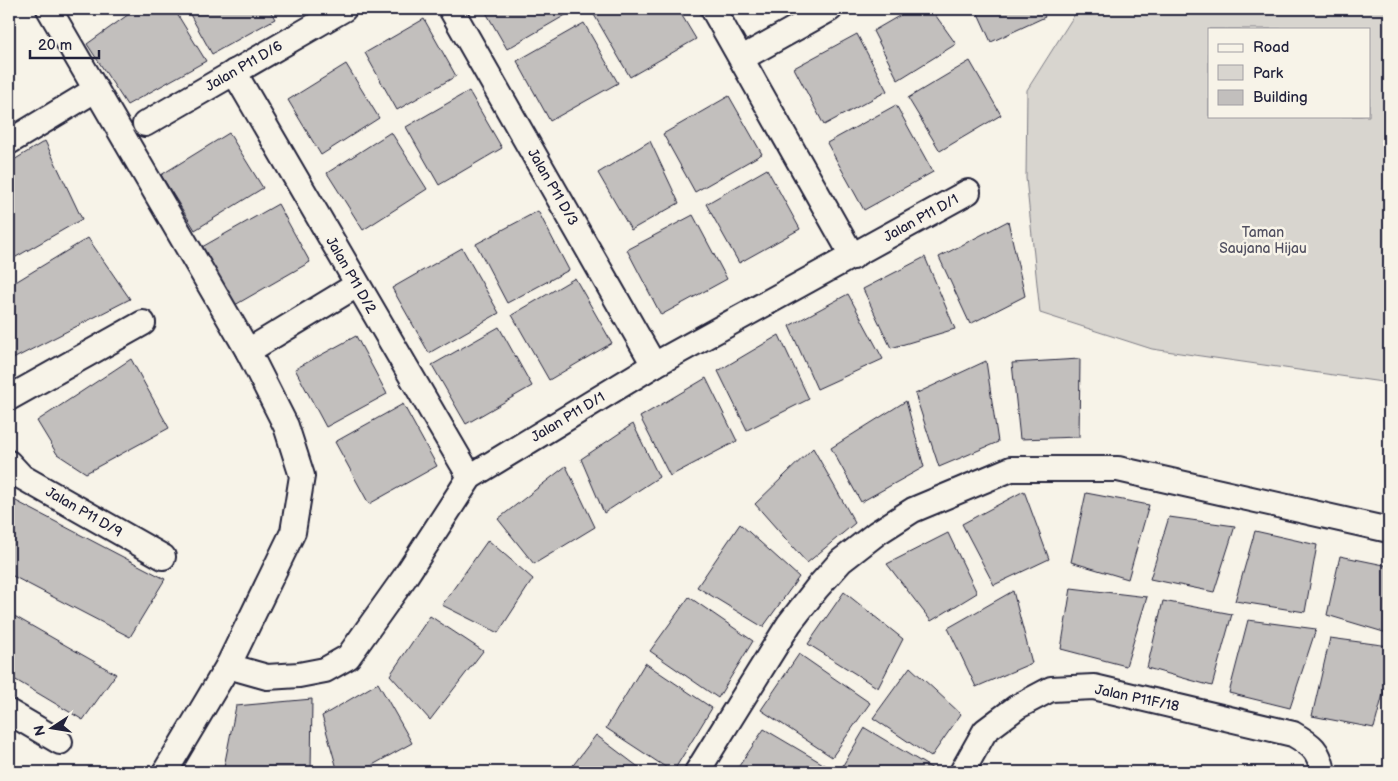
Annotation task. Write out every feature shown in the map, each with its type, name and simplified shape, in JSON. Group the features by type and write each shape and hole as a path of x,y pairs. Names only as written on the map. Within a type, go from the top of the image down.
{"street":[{"path":"49,9 248,350 286,426 302,476 293,532 228,666 165,772"},
{"name":"Jalan P11 D/6","path":"145,124 344,9"},
{"name":"Jalan P11 D/3","path":"451,9 654,365"},
{"path":"713,9 853,256"},
{"path":"742,58 830,9"},
{"name":"Jalan P11 D/2","path":"234,72 470,477"},
{"path":"9,142 95,90"},
{"name":"Jalan P11 D/1","path":"228,666 267,677 299,675 325,670 348,657 405,578 470,477 654,365 968,192"},
{"path":"248,350 357,285"},
{"path":"9,398 143,323"},
{"name":"Jalan P11 D/9","path":"9,463 22,477 163,557"},
{"path":"697,772 789,624 841,561 877,533 913,510 1011,469 1118,469 1389,530"},
{"name":"Jalan P11F/18","path":"962,772 986,731 1017,707 1051,689 1094,687 1293,734 1310,743 1320,757 1323,772"},
{"path":"9,712 60,742"}],"green space":[{"name":"Taman Saujana Hijau","path":"1072,9 1389,9 1389,383 1152,349 1040,313 1026,178 1027,90 1075,14"}],"building":[{"path":"136,9 174,9 206,61 127,105 87,44"},
{"path":"187,9 269,9 275,19 212,54"},
{"path":"484,9 576,9 507,49"},
{"path":"601,9 678,9 696,39 630,77 593,13"},
{"path":"911,9 931,9 956,44 898,80 873,31"},
{"path":"976,9 1041,9 1045,17 991,42"},
{"path":"424,19 456,76 397,110 365,53"},
{"path":"584,23 618,83 550,121 517,61"},
{"path":"857,34 887,91 824,125 794,68"},
{"path":"970,61 1001,115 940,151 908,98"},
{"path":"346,64 379,118 321,155 288,100"},
{"path":"469,91 502,148 439,185 406,127"},
{"path":"729,96 762,154 695,192 663,134"},
{"path":"896,105 933,172 864,210 827,143"},
{"path":"391,132 427,189 363,230 327,173"},
{"path":"229,133 263,188 195,230 161,175"},
{"path":"45,141 82,219 9,261 9,163"},
{"path":"650,141 679,203 631,230 598,173"},
{"path":"767,169 800,229 739,263 706,204"},
{"path":"278,204 310,262 235,305 202,247"},
{"path":"538,211 569,270 507,303 476,244"},
{"path":"693,215 727,279 661,315 627,250"},
{"path":"1008,221 1025,296 970,324 939,257"},
{"path":"88,238 130,299 9,361 9,286"},
{"path":"462,248 499,313 429,353 392,288"},
{"path":"925,257 955,329 891,348 863,289"},
{"path":"575,278 612,343 549,380 512,315"},
{"path":"848,294 883,359 817,389 789,326"},
{"path":"499,327 532,386 466,424 432,365"},
{"path":"779,335 809,399 747,430 718,371"},
{"path":"356,336 387,394 326,427 295,369"},
{"path":"131,359 169,428 86,473 57,454 37,421"},
{"path":"1080,359 1079,437 1020,439 1012,363"},
{"path":"986,361 998,442 939,467 915,394"},
{"path":"706,378 737,441 670,476 640,417"},
{"path":"906,401 924,467 861,502 831,448"},
{"path":"403,404 437,466 369,504 335,442"},
{"path":"633,424 659,477 604,513 581,459"},
{"path":"813,448 855,523 807,563 755,504"},
{"path":"566,466 595,527 534,564 498,519"},
{"path":"1024,491 1049,559 994,585 962,524"},
{"path":"1086,493 1149,505 1128,579 1071,562"},
{"path":"14,500 165,579 130,637 9,574 9,509"},
{"path":"1169,517 1235,526 1214,592 1150,579"},
{"path":"740,524 799,577 763,627 697,587"},
{"path":"1255,531 1317,545 1305,612 1235,601"},
{"path":"948,533 977,593 931,621 887,564"},
{"path":"488,540 533,579 498,633 442,605"},
{"path":"1340,556 1389,566 1389,621 1387,633 1327,615"},
{"path":"1071,588 1147,597 1126,666 1061,649"},
{"path":"1013,591 1032,663 976,687 948,628"},
{"path":"844,592 903,639 878,688 808,644"},
{"path":"689,597 753,641 718,698 650,651"},
{"path":"1163,601 1232,614 1212,686 1147,668"},
{"path":"9,613 116,674 83,720 9,676"},
{"path":"430,616 483,651 430,720 390,675"},
{"path":"1248,620 1316,629 1290,708 1229,693"},
{"path":"1330,638 1389,646 1389,672 1374,728 1312,716"},
{"path":"799,654 870,703 832,757 761,710"},
{"path":"645,663 712,708 673,772 606,728"},
{"path":"910,667 961,714 931,757 873,718"},
{"path":"378,683 412,743 360,772 338,772 322,716"},
{"path":"312,699 311,772 223,772 236,706"},
{"path":"865,728 933,769 931,772 839,772"},
{"path":"764,729 830,768 826,772 735,772"},
{"path":"596,735 645,772 568,772"}]}
